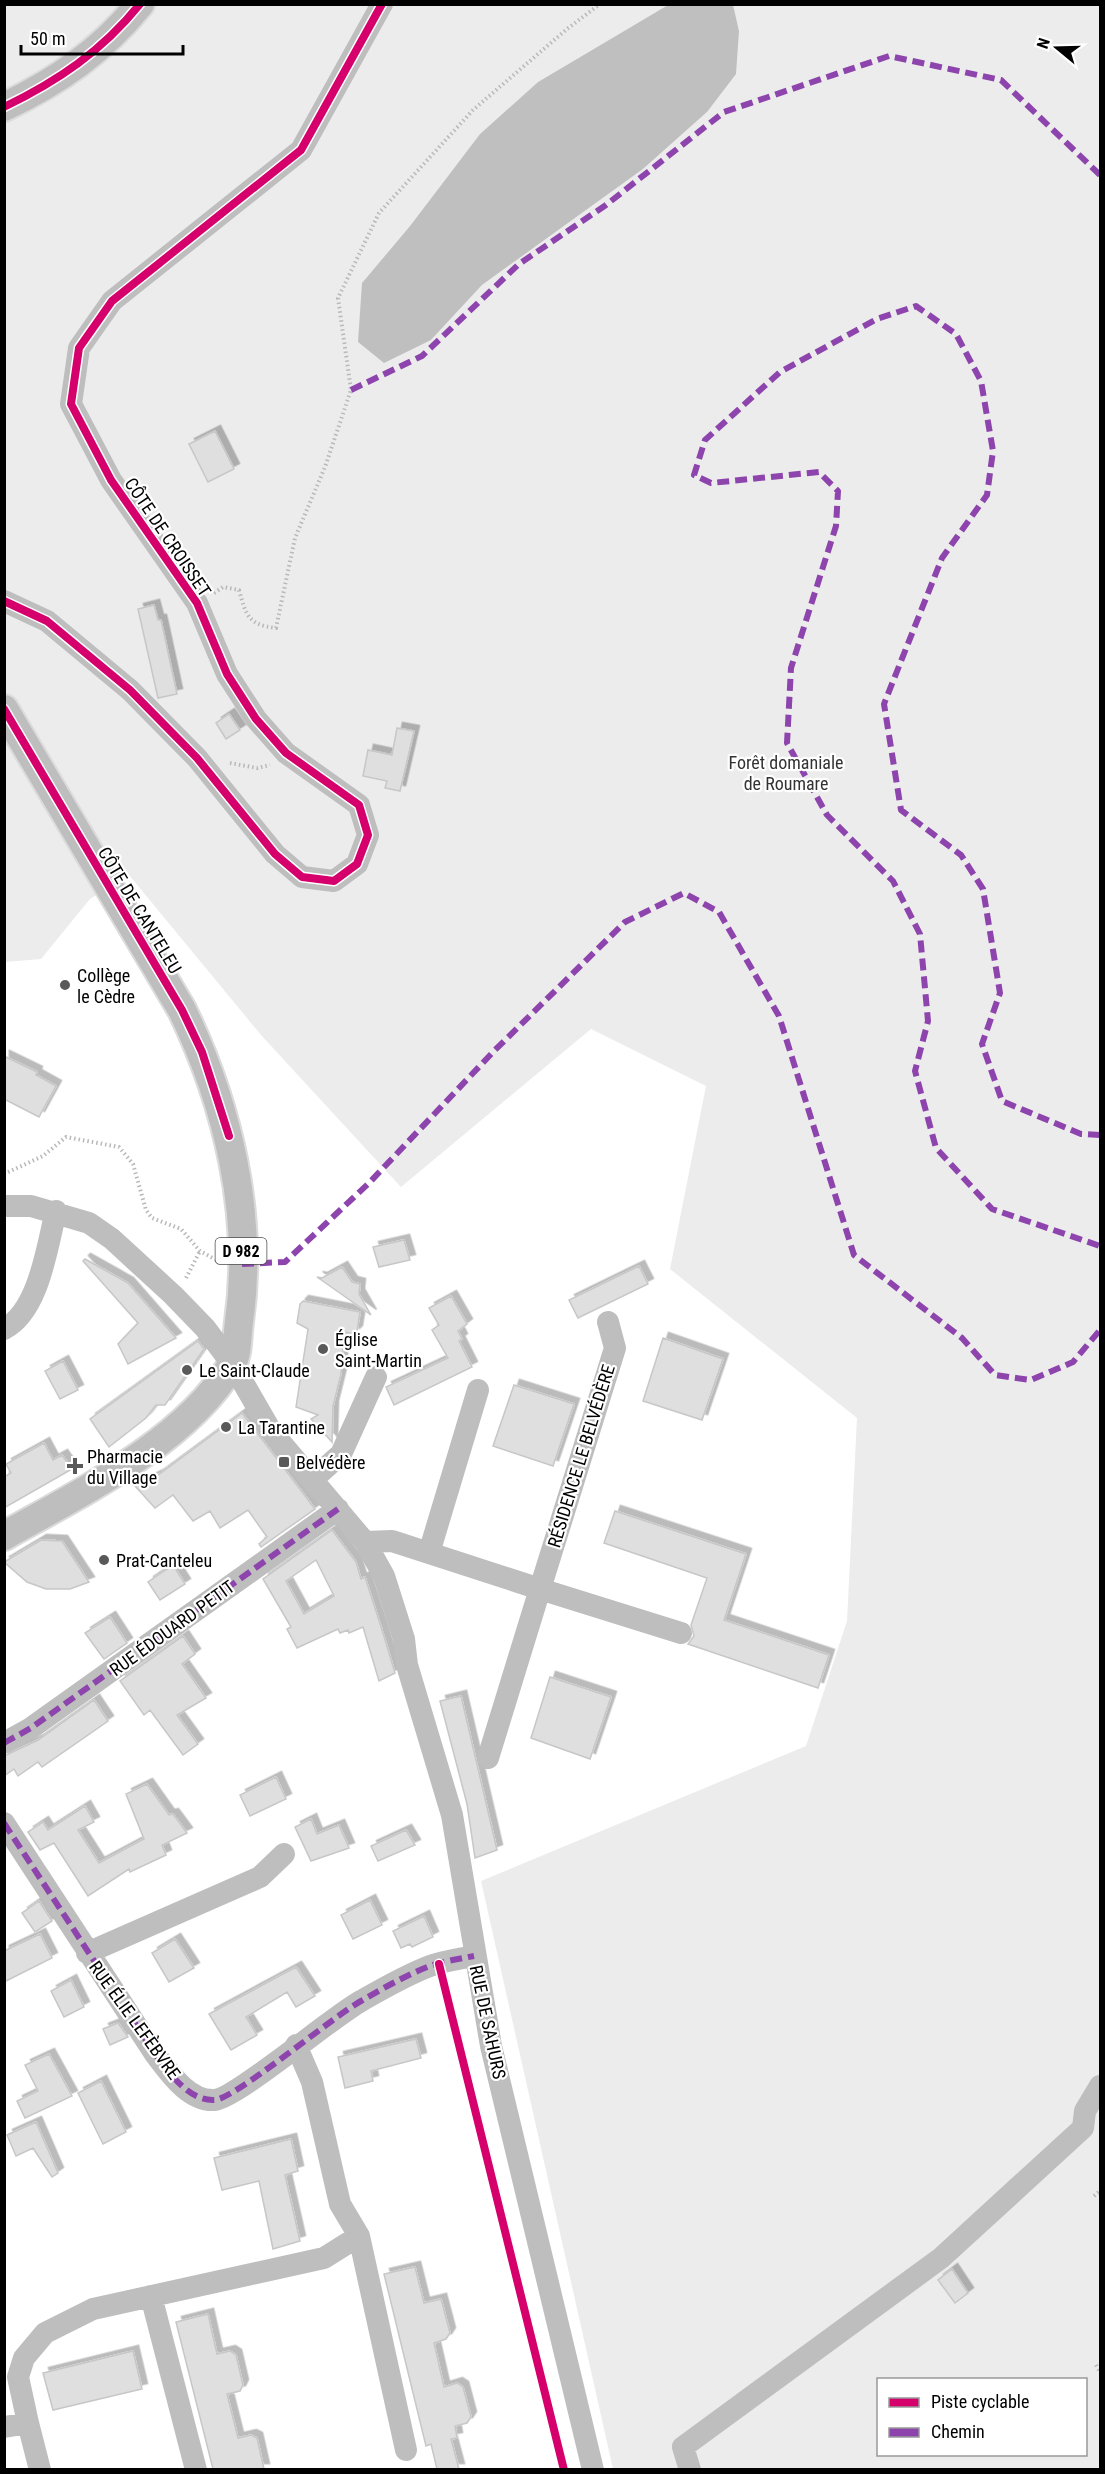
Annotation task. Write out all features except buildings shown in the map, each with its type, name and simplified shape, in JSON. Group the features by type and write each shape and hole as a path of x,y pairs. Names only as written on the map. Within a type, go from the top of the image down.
{"main road":[{"path":"4,107 65,75 94,54 140,4"},
{"name":"CÔTE DE CANTELEU","path":"4,709 182,1010 202,1052 216,1091 232,1150 244,1289 233,1365"},
{"path":"4,1536 170,1435 198,1408 233,1365"}],"street":[{"name":"CÔTE DE CROISSET","path":"4,601 47,621 130,690 197,758 275,854 302,877 334,881 357,864 368,836 359,805 286,753 256,719 227,674 197,603 111,480 70,404 79,348 112,301 301,150 382,4"},
{"name":"RUE DE SAHURS","path":"4,1206 31,1206 56,1211 90,1223 112,1239 173,1296 205,1328 233,1365 272,1431 365,1542 384,1576 404,1638 407,1665 452,1815 491,2046 593,2469"},
{"path":"4,1329 16,1323 28,1309 56,1211"},
{"name":"RÉSIDENCE LE BELVÉDÈRE","path":"488,1758 615,1348 608,1322"},
{"path":"313,1479 341,1454 376,1377"},
{"path":"429,1553 478,1390"},
{"name":"RUE ÉDOUARD PETIT","path":"4,1743 40,1722 338,1509"},
{"path":"365,1542 392,1541 681,1633"},
{"name":"RUE ÉLIE LEFÈBVRE","path":"4,1823 155,2054 176,2081 198,2097 215,2100 232,2094 360,2002 419,1971 474,1956"},
{"path":"87,1953 260,1877 284,1854"},
{"path":"296,2046 312,2082 340,2204 359,2236 406,2450"},
{"path":"690,2469 683,2447 941,2258 1083,2128 1085,2110 1101,2086"},
{"path":"40,2469 18,2377 24,2358 45,2333 93,2309 324,2258 359,2236"},
{"path":"152,2296 196,2469"},
{"path":"4,2427 28,2423"}],"path":[{"path":"197,603 223,587 239,590 247,615 259,626 276,628 295,538 325,467 351,390 338,298 379,213 473,110 567,29 600,4"},
{"path":"197,758 256,768 273,764 271,736"},
{"path":"4,1174 43,1156 66,1137 119,1147 134,1164 146,1209 152,1218 181,1229 200,1251 220,1262 242,1264"},
{"path":"173,1296 200,1251"},
{"path":"1095,2196 1101,2191"},
{"path":"1096,2366 1101,2372"}],"green space":[{"name":"Forêt domaniale de Roumare","path":"5,5 668,5 538,82 480,134 410,226 362,283 431,340 482,285 643,169 707,112 739,31 732,5 1100,5 1100,2469 613,2469 481,1881 806,1746 847,1621 857,1418 670,1269 706,1086 591,1029 401,1187 261,1035 129,875 90,899 41,959 5,962"}],"shaded area":[{"path":"668,5 733,5 739,31 736,74 707,112 643,169 482,285 431,340 384,363 358,342 362,283 410,226 480,134 538,82"}],"marked path":[{"path":"351,390 422,356 519,264 606,205 724,112 889,56 1001,80 1100,175"},
{"path":"1100,1135 1081,1134 1002,1101 982,1044 1000,993 983,889 961,855 901,810 884,704 942,558 987,495 993,451 981,381 956,334 916,306 877,319 780,372 705,440 694,475 711,483 819,472 838,491 836,526 791,668 787,743 827,815 893,881 920,934 928,1021 915,1071 936,1148 992,1209 1100,1246"},
{"path":"242,1264 285,1262 369,1183 494,1051 625,922 684,893 719,912 779,1016 854,1255 962,1338 995,1375 1031,1380 1073,1362 1100,1330"},
{"path":"4,1743 31,1728 338,1509"},
{"path":"4,1823 155,2054 180,2084 196,2096 205,2099 214,2100 241,2087 347,2010 394,1982 430,1966 474,1956"}],"cycle path":[{"path":"4,107 43,87 78,63 110,36 140,4"},
{"path":"4,601 47,621 130,690 197,758 275,854 302,877 334,881 357,864 368,835 359,805 286,753 256,719 227,674 197,603 111,480 71,404 79,348 112,301 301,150 382,4"},
{"path":"4,709 182,1010 202,1052 229,1136"},
{"path":"439,1964 564,2470"}],"place":[{"name":"Collège le Cèdre","path":"65,985"},
{"name":"Église Saint-Martin","path":"323,1349"},
{"name":"Le Saint-Claude","path":"187,1370"},
{"name":"La Tarantine","path":"226,1427"},
{"name":"Belvédère","path":"284,1462"},
{"name":"Pharmacie du Village","path":"75,1466"},
{"name":"Prat-Canteleu","path":"104,1560"}]}
